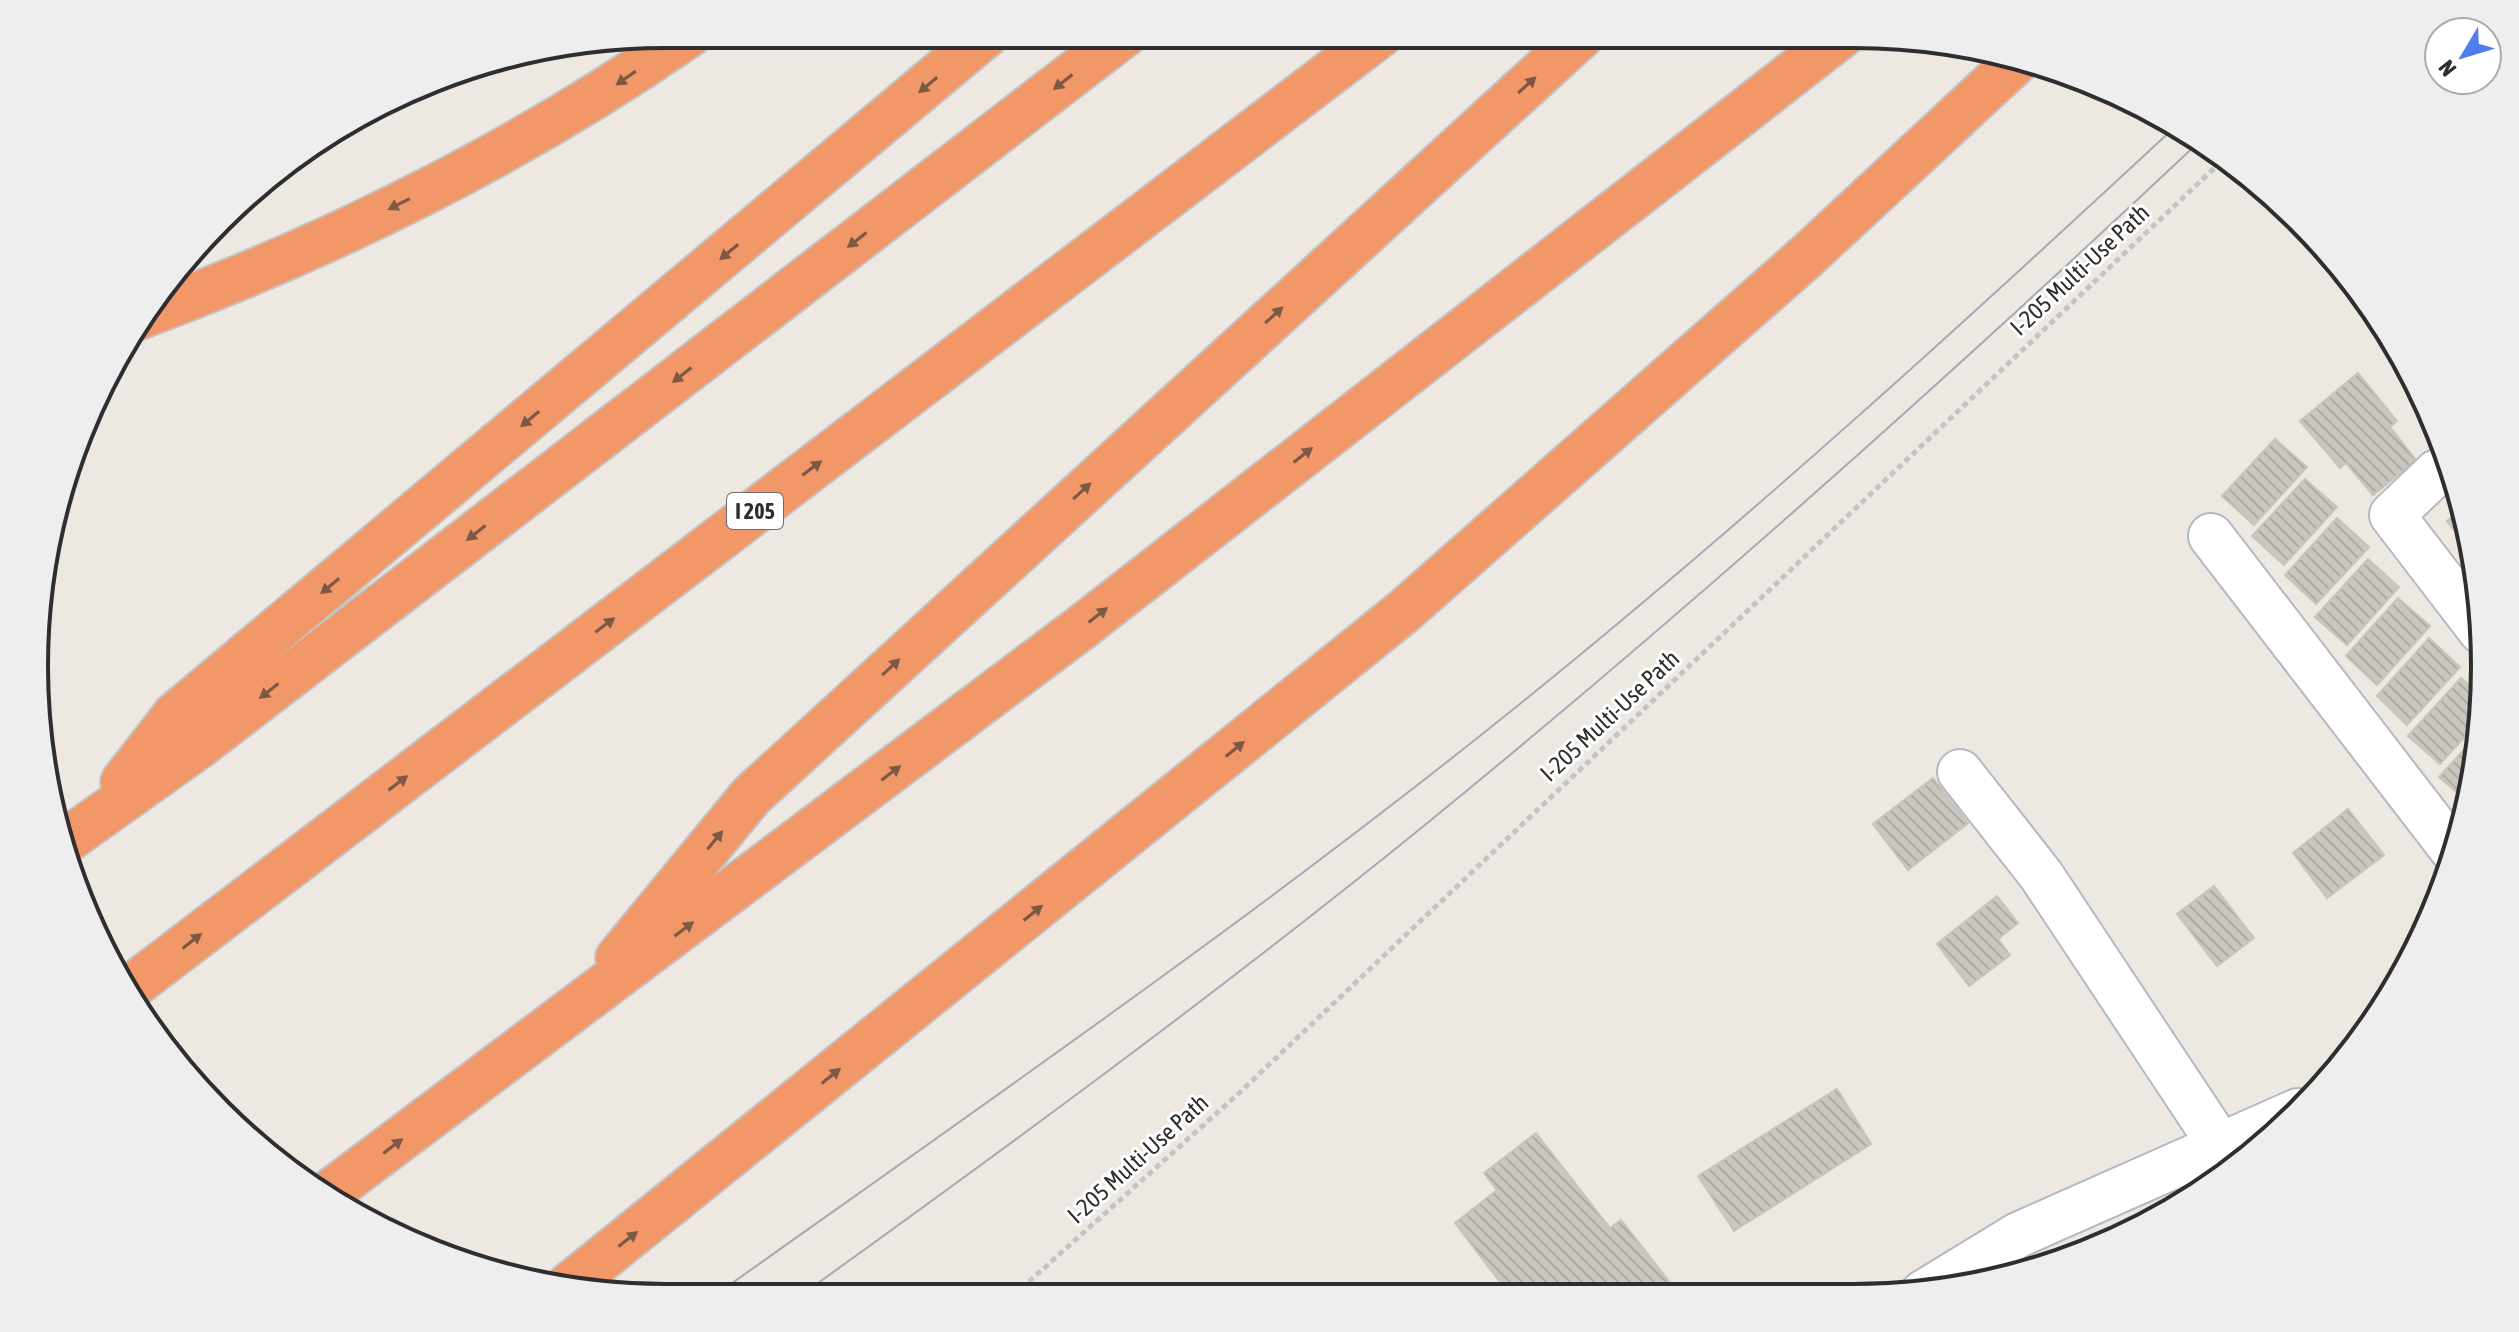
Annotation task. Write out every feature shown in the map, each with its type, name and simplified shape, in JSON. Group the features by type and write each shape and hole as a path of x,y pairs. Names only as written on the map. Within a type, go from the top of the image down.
{"highway":[{"path":"163,308 238,280 445,181 616,86 670,48"},
{"path":"81,830 175,715 970,48"},
{"path":"81,830 199,746 1107,48"},
{"name":"I 205","path":"136,983 1363,48"},
{"path":"576,1009 751,796 1568,48"},
{"path":"336,1188 1082,627 1825,48"},
{"path":"578,1278 1403,612 1807,256 2009,68"}],"street":[{"path":"2437,472 2392,515 2469,615"},
{"path":"2211,536 2445,841"},
{"path":"1960,772 2041,875 2220,1145"},
{"path":"1951,1276 2018,1235 2267,1125"}],"path":[{"name":"I-205 Multi-Use Path","path":"1026,1284 1237,1095 2216,167"}],"building":[{"path":"2358,373 2397,421 2390,427 2416,460 2373,495 2346,463 2340,468 2300,421"},
{"path":"2275,439 2307,467 2254,525 2222,496"},
{"path":"2305,479 2337,507 2284,565 2252,536"},
{"path":"2452,516 2456,533 2447,521"},
{"path":"2337,518 2369,547 2316,604 2285,575"},
{"path":"2368,559 2399,587 2347,645 2315,617"},
{"path":"2398,598 2430,626 2377,685 2346,656"},
{"path":"2429,638 2460,667 2407,725 2377,696"},
{"path":"2461,678 2470,687 2467,734 2440,764 2408,736"},
{"path":"2466,747 2458,793 2439,777"},
{"path":"1933,778 1968,823 1908,870 1873,824"},
{"path":"2348,809 2384,855 2327,898 2293,853"},
{"path":"2214,886 2254,938 2217,966 2177,914"},
{"path":"1997,896 2018,923 1998,939 2010,955 1969,986 1937,944"},
{"path":"1837,1089 1871,1144 1734,1231 1698,1176"},
{"path":"1536,1133 1610,1228 1621,1220 1671,1284 1501,1284 1455,1223 1497,1190 1484,1173"}],"tram line":[{"path":"731,1284 1226,930 1526,699 1693,560 1856,418 2167,134"},
{"path":"816,1284 1191,1009 1420,829 1620,663 1816,492 2191,149"}]}
